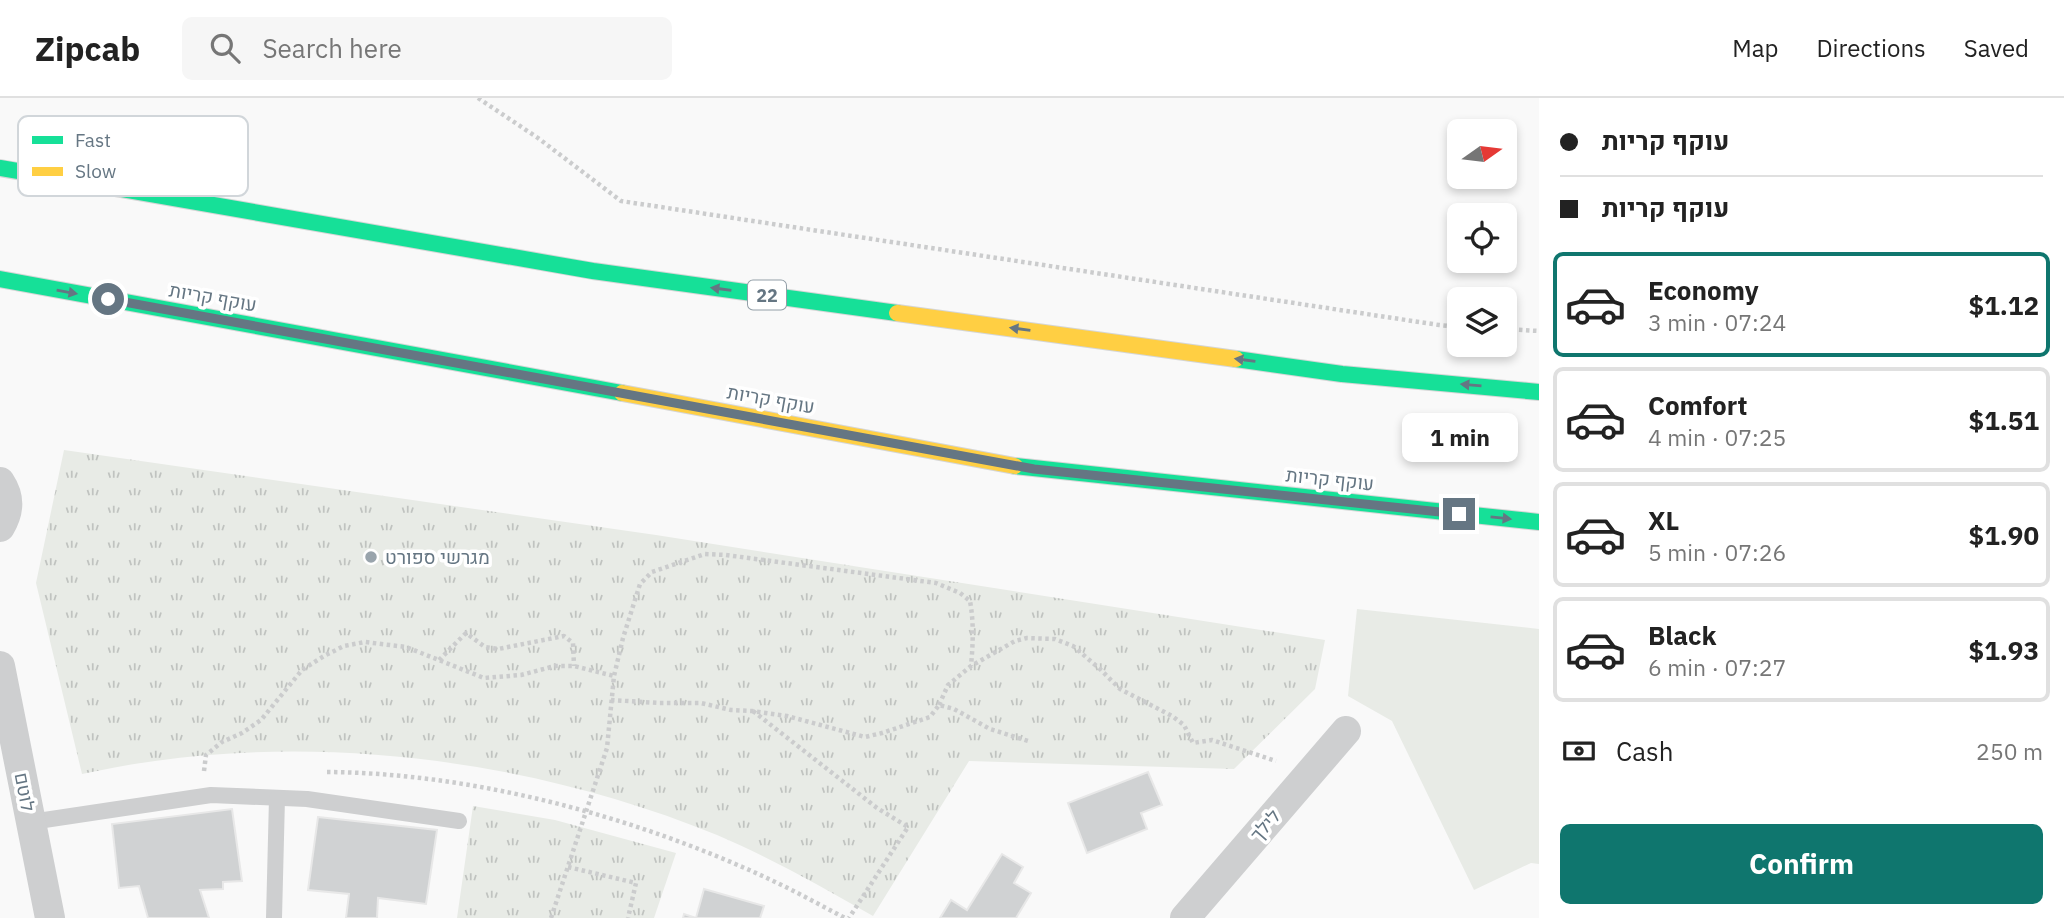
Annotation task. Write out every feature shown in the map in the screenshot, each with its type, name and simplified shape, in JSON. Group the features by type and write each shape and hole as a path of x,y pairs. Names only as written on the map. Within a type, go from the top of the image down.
{"highway":[{"name":"22","path":"0,167 18,170"},
{"name":"22","path":"165,196 593,271 1342,374 1539,392"},
{"name":"עוקף קריות","path":"0,279 1034,469 1539,522"}],"street":[{"path":"0,482 7,495 8,507 0,527"},
{"name":"לוטם","path":"0,666 51,918"},
{"name":"לילך","path":"1185,918 1346,731"}],"lane":[{"path":"31,822 211,795 307,799 458,821"},
{"path":"274,918 277,797"}],"path":[{"path":"478,98 538,138 621,201 1447,325"},
{"path":"1517,330 1539,331"},
{"path":"551,918 607,748 614,676 623,638 640,584 652,572 705,554 936,583 960,593 970,601 973,643 971,666"},
{"path":"439,660 466,633 485,647 498,649 564,636 573,643 574,666"},
{"path":"611,700 701,703 731,710 788,716 865,737 930,717 948,685 971,666 1015,641 1027,638 1055,639 1073,646 1120,689 1172,716 1184,726 1194,743 1212,740 1311,772"},
{"path":"203,775 206,755 222,742 261,720 302,670 344,646 365,642 405,647 484,678 521,675 555,666 574,666 614,676"},
{"path":"939,705 954,709 990,729 1028,741"},
{"path":"752,711 877,808 908,827 849,918"},
{"path":"568,867 636,883 628,918"}],"green space":[{"path":"64,450 656,535 1325,640 1315,689 1234,769 969,761 873,916 777,863 717,835 651,810 512,774 369,754 297,752 225,754 155,761 82,774 36,583"},
{"path":"1357,609 1539,629 1539,864 1531,863 1474,890 1392,721 1348,696"},
{"path":"473,806 555,820 676,853 654,918 457,918"}],"building":[{"path":"1148,772 1162,805 1141,813 1147,829 1087,853 1068,803"},
{"path":"232,809 242,881 223,882 223,889 200,890 209,918 148,918 139,886 119,888 112,824"},
{"path":"318,817 437,830 426,904 378,898 377,918 346,918 349,894 308,890"},
{"path":"1002,854 1023,867 1014,883 1031,893 1016,918 940,918 951,900 967,910"},
{"path":"704,889 764,906 760,918 696,918"}],"traffic: fast":[{"path":"0,168 18,171"},
{"path":"161,196 593,271 897,313"},
{"path":"0,279 622,393"},
{"path":"1236,359 1342,374 1539,392"},
{"path":"1015,466 1539,522"}],"traffic: slow":[{"path":"897,313 1236,359"},
{"path":"622,393 1015,466"}],"place":[{"name":"מגרשי ספורט","path":"371,557"}],"route":[{"path":"108,299 1034,469 1459,514"}]}
